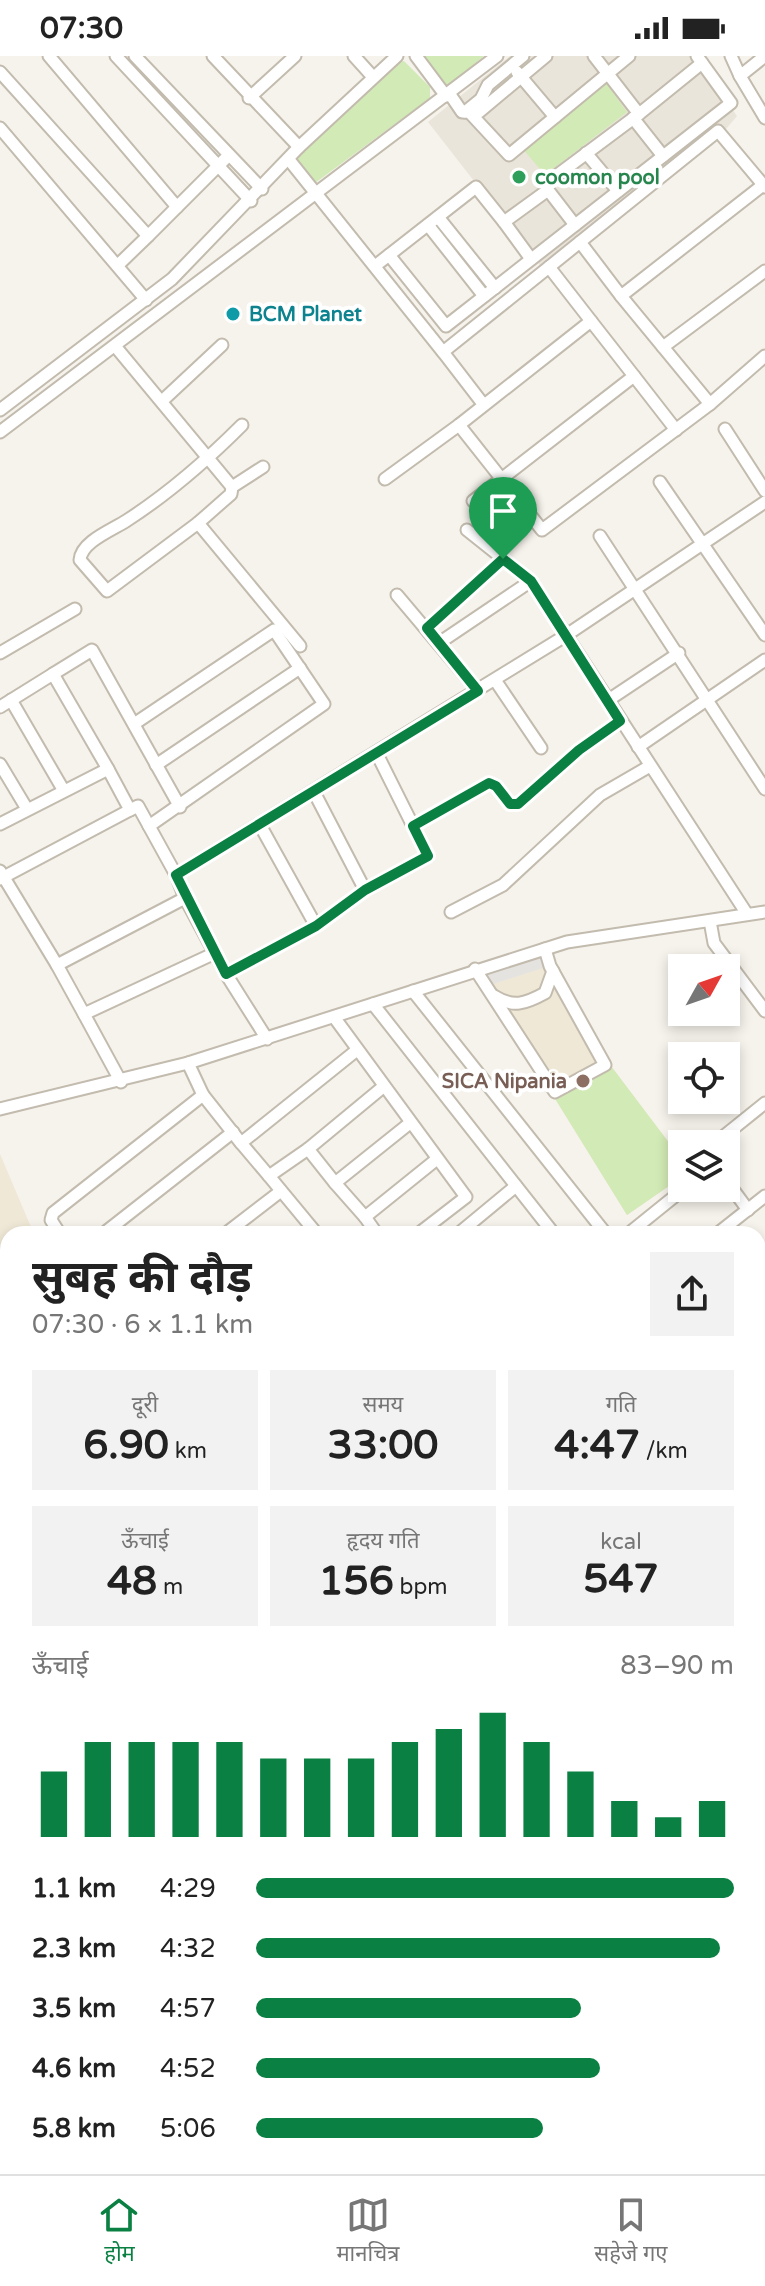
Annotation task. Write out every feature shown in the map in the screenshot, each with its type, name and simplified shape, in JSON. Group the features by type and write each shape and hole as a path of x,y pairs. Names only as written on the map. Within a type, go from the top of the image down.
{"street":[{"path":"49,56 177,207"},
{"path":"116,56 251,201"},
{"path":"135,56 262,189"},
{"path":"249,98 295,56"},
{"path":"354,56 373,77"},
{"path":"0,410 146,300 202,252 290,161 299,147 397,56"},
{"path":"416,56 458,109 468,113 509,155 629,56"},
{"path":"0,432 497,56"},
{"path":"468,113 481,99 488,85 523,56"},
{"path":"468,113 479,112 546,56"},
{"path":"594,56 663,156"},
{"path":"731,56 765,118"},
{"path":"740,76 765,56"},
{"path":"218,58 249,98 299,147"},
{"path":"389,255 446,326 731,103 700,60 636,116 548,182 548,190 575,225"},
{"path":"512,65 555,117"},
{"path":"0,72 148,236"},
{"path":"0,128 146,300"},
{"path":"443,352 718,131 764,186 621,296"},
{"path":"586,153 618,191"},
{"path":"118,265 229,155"},
{"path":"290,161 483,404"},
{"path":"375,266 476,187 531,259"},
{"path":"504,222 548,190"},
{"path":"433,221 495,288"},
{"path":"433,221 484,296"},
{"path":"580,242 710,404"},
{"path":"549,267 676,430"},
{"path":"663,347 765,271"},
{"path":"385,479 591,321"},
{"path":"162,401 222,345"},
{"path":"115,346 209,457 232,487 231,494 198,523 107,591 80,560 83,549 134,516 209,457 242,425"},
{"path":"459,425 542,530 710,404 764,359"},
{"path":"473,501 634,376"},
{"path":"725,429 765,491"},
{"path":"232,487 263,467"},
{"path":"660,482 765,635"},
{"path":"176,875 565,636 765,502"},
{"path":"198,523 300,646"},
{"path":"467,530 531,581 747,914"},
{"path":"600,536 765,789"},
{"path":"427,628 503,559"},
{"path":"439,643 531,581"},
{"path":"397,595 478,691"},
{"path":"0,653 75,609"},
{"path":"134,724 274,630 324,704 149,826"},
{"path":"0,707 92,650 180,807"},
{"path":"607,701 679,653"},
{"path":"638,747 765,660"},
{"path":"156,765 300,668"},
{"path":"53,674 130,810"},
{"path":"495,680 541,748"},
{"path":"11,700 64,791"},
{"path":"413,826 489,783 496,786 510,804 518,804 579,750 620,721"},
{"path":"226,974 316,926 365,890 428,856 377,754"},
{"path":"0,764 27,809"},
{"path":"451,912 503,885 600,795 650,766"},
{"path":"0,824 108,769"},
{"path":"314,792 365,890"},
{"path":"121,1082 57,965 1,876 138,806 226,974 267,1039"},
{"path":"260,825 316,926"},
{"path":"57,965 185,898"},
{"path":"0,1109 121,1082 188,1063 545,949 623,931 765,912"},
{"path":"710,921 714,943 765,1011"},
{"path":"475,969 555,1092 605,1065 553,971 545,949"},
{"path":"84,1014 215,953"},
{"path":"490,994 507,1004 533,1000 545,993 553,971"},
{"path":"413,991 600,1226"},
{"path":"373,1004 548,1226"},
{"path":"334,1017 466,1197 431,1226"},
{"path":"241,1143 357,1050"},
{"path":"188,1063 203,1095 308,1226"},
{"path":"269,1176 308,1149 383,1087"},
{"path":"55,1226 51,1220 53,1213 203,1095"},
{"path":"731,1130 765,1103"},
{"path":"335,1183 410,1123"},
{"path":"113,1226 233,1132"},
{"path":"308,1149 371,1226"},
{"path":"365,1217 437,1159"},
{"path":"468,1226 516,1186"},
{"path":"235,1226 281,1191"},
{"path":"727,1226 765,1196"},
{"path":"740,1199 748,1210"},
{"path":"638,1226 668,1202"}],"shaded area":[{"path":"510,56 694,56 737,116 721,135 545,272 428,122"},
{"path":"542,953 546,967 490,985 485,970"},
{"name":"SICA Nipania","path":"554,964 611,1066 668,1141 668,1187 627,1215 554,1097 479,988"},
{"path":"0,1154 31,1226 0,1226"}],"green space":[{"path":"420,56 484,56 448,86 441,84"},
{"path":"404,61 430,87 430,98 315,183 295,158 395,63"},
{"path":"606,83 627,112 545,175 522,148"},
{"path":"611,1066 668,1141 668,1187 627,1215 554,1097"}],"place":[{"name":"coomon pool","path":"519,177"},
{"name":"BCM Planet","path":"233,314"},
{"name":"SICA Nipania","path":"583,1081"}],"route":[{"path":"503,559 531,581 620,721 579,750 518,804 510,804 496,786 489,783 413,826 428,856 365,890 316,926 226,974 176,875 478,691 427,628 503,559"}]}
